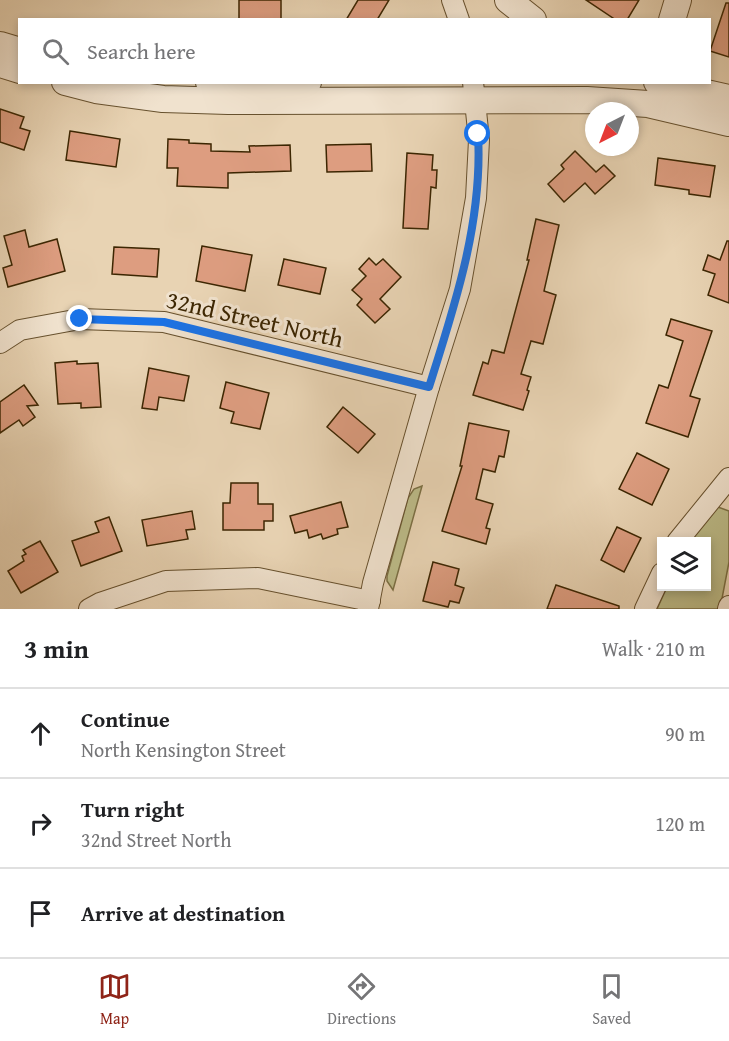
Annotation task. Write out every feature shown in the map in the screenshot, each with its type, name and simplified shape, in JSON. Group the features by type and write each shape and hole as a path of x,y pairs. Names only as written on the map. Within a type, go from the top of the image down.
{"street":[{"path":"452,0 458,18"},
{"path":"508,0 530,18"},
{"path":"673,18 678,0"},
{"path":"0,45 18,50"},
{"path":"0,64 18,69"},
{"path":"73,84 96,90 163,99 228,101 474,91 587,100 653,90 729,98"},
{"path":"653,90 729,123"},
{"path":"89,609 100,603 166,582 258,578 369,605 429,387 460,289 477,198 478,140 474,91"},
{"name":"32nd Street North","path":"0,343 20,330 80,319 164,322 429,387"},
{"path":"681,537 729,477"},
{"path":"645,609 657,584"}],"shaded area":[{"path":"422,486 393,590 387,581 387,576 408,498 414,489"},
{"path":"715,506 729,511 729,562 720,609 657,609 665,591 711,591 711,537 694,537"}],"building":[{"path":"239,0 281,0 281,18 239,18"},
{"path":"358,0 389,0 378,18 347,18"},
{"path":"586,0 639,0 628,18 613,18"},
{"path":"726,3 729,3 729,57 711,51"},
{"path":"0,109 24,117 20,128 30,131 24,150 0,142"},
{"path":"70,131 120,139 116,167 66,160"},
{"path":"168,139 211,144 211,151 250,152 249,146 290,145 291,171 228,173 228,188 177,186 178,168 167,168"},
{"path":"371,144 372,171 327,172 326,145"},
{"path":"575,151 596,172 604,165 615,176 595,194 585,183 564,202 548,184 564,169 561,165"},
{"path":"407,153 433,155 432,170 437,170 436,188 431,187 428,229 403,228"},
{"path":"658,158 715,166 710,197 689,194 689,190 655,185"},
{"path":"536,219 559,225 544,291 556,295 543,344 531,341 521,374 531,377 523,410 473,395 483,362 488,364 492,350 504,353 529,260 527,260"},
{"path":"25,230 29,247 57,239 65,271 8,287 3,268 12,265 4,236"},
{"path":"727,241 729,241 729,303 708,295 715,274 703,270 708,255 720,260"},
{"path":"202,246 252,255 245,291 196,281"},
{"path":"114,247 159,249 157,277 112,274"},
{"path":"369,258 376,265 383,259 401,277 380,299 390,309 375,323 357,305 362,299 352,290 366,276 359,269"},
{"path":"284,259 326,268 320,294 278,285"},
{"path":"671,319 712,331 690,396 700,399 688,437 646,423 659,385 668,388 683,341 666,335"},
{"path":"77,361 77,364 98,363 101,407 81,408 81,403 58,404 55,363"},
{"path":"149,368 189,376 184,401 159,397 157,410 142,408"},
{"path":"226,382 269,393 260,429 231,423 234,412 220,408"},
{"path":"24,385 38,405 27,406 35,417 23,426 19,420 0,433 0,402"},
{"path":"343,407 375,434 358,453 327,427"},
{"path":"469,423 509,431 504,457 499,456 495,472 483,469 476,499 493,504 486,528 490,529 486,544 442,531 462,466 460,466"},
{"path":"637,453 669,469 652,505 619,489"},
{"path":"231,483 258,483 258,504 273,504 273,521 264,521 264,530 223,530 223,503 230,503"},
{"path":"341,502 348,527 337,529 338,534 323,539 321,534 309,538 307,530 295,533 290,516"},
{"path":"192,511 195,529 186,530 188,539 147,546 142,520"},
{"path":"109,517 122,551 81,566 72,541 99,532 95,522"},
{"path":"617,527 641,538 624,572 601,560"},
{"path":"40,541 58,572 21,593 8,571 24,561 22,556 26,554 23,550"},
{"path":"433,562 459,569 455,585 464,588 459,603 450,601 448,607 423,601"},
{"path":"556,585 619,606 619,609 547,609"}],"route":[{"path":"80,319 164,322 429,387 460,289 477,198 478,134"}]}
